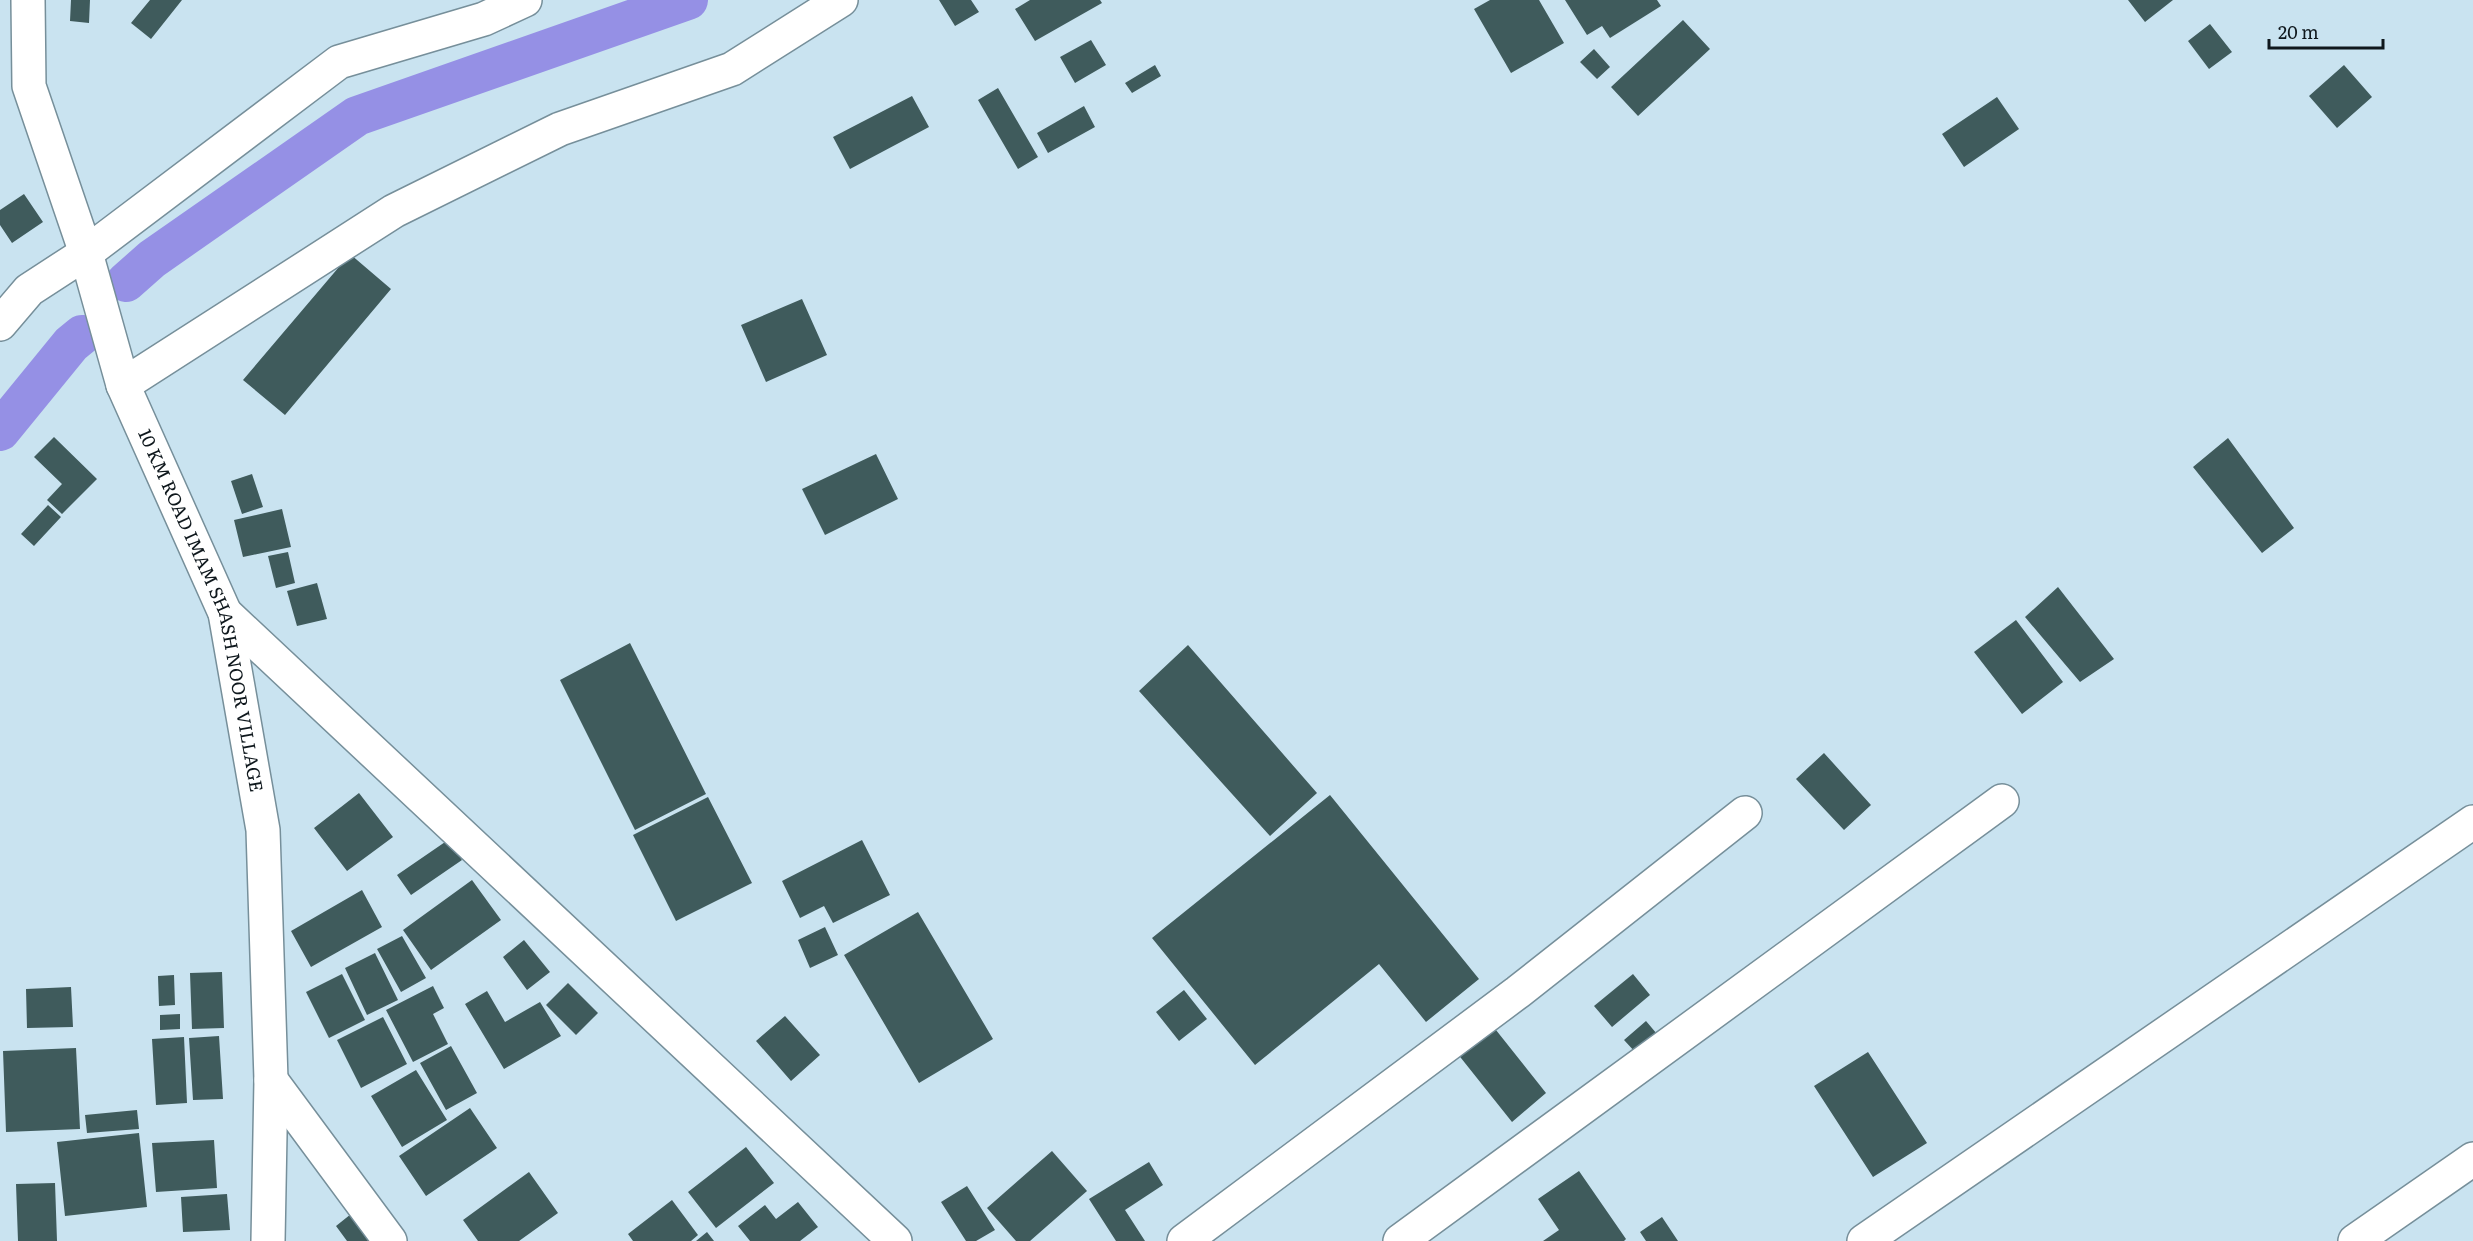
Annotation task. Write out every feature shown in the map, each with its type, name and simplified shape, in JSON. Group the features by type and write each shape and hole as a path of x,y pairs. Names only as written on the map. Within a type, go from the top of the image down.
{"street":[{"name":"10 KM ROAD IMAM SHASH NOOR VILLAGE","path":"28,0 30,86 86,253 123,385 225,613 263,830 271,1080 268,1241"},
{"path":"0,324 29,290 86,253 339,62 477,10 525,0"},
{"path":"123,385 394,211 560,129 732,69 841,0"},
{"path":"225,613 895,1241"},
{"path":"1400,1241 2002,801"},
{"path":"1184,1241 1518,992 1745,813"},
{"path":"1863,1241 2473,822"},
{"path":"271,1080 390,1241"},
{"path":"2355,1241 2473,1159"},
{"path":"858,1206 861,1241"}],"building":[{"path":"71,0 90,0 89,23 70,21"},
{"path":"150,0 182,0 151,39 131,23"},
{"path":"939,0 971,0 979,12 955,26"},
{"path":"1030,0 1100,0 1102,3 1035,41 1015,9"},
{"path":"1490,0 1539,0 1564,43 1511,73 1474,9"},
{"path":"1565,0 1657,0 1661,6 1610,38 1602,26 1587,35"},
{"path":"2128,0 2173,0 2145,22"},
{"path":"1683,20 1710,49 1638,116 1611,87"},
{"path":"2210,24 2232,52 2209,69 2188,41"},
{"path":"1091,40 1106,65 1075,83 1060,57"},
{"path":"1594,49 1610,67 1597,79 1580,62"},
{"path":"1155,65 1161,76 1132,93 1125,83"},
{"path":"2344,65 2372,97 2337,128 2309,96"},
{"path":"998,88 1038,157 1018,169 978,100"},
{"path":"912,96 929,127 850,169 833,137"},
{"path":"1997,97 2019,129 1964,167 1942,134"},
{"path":"1084,106 1095,127 1048,153 1037,133"},
{"path":"24,194 43,222 12,243 0,225 0,210"},
{"path":"350,254 391,289 285,415 243,380"},
{"path":"802,299 827,355 766,382 741,325"},
{"path":"54,437 97,479 62,514 47,500 62,484 34,457"},
{"path":"2228,438 2294,528 2262,553 2193,467"},
{"path":"876,454 898,499 825,535 802,489"},
{"path":"252,474 263,507 242,514 231,481"},
{"path":"48,505 61,517 34,546 21,534"},
{"path":"282,509 291,547 243,557 234,520"},
{"path":"288,552 295,583 276,588 268,556"},
{"path":"317,583 327,619 297,626 287,591"},
{"path":"2058,587 2114,659 2080,682 2025,617"},
{"path":"2016,620 2063,682 2022,714 1974,652"},
{"path":"630,643 706,794 635,830 560,680"},
{"path":"1188,645 1317,793 1270,836 1139,691"},
{"path":"1824,753 1871,805 1844,830 1796,779"},
{"path":"359,793 393,837 347,871 314,828"},
{"path":"1330,795 1479,979 1426,1022 1379,964 1255,1065 1152,938"},
{"path":"708,797 752,883 676,921 633,835"},
{"path":"448,840 462,860 411,895 397,875"},
{"path":"862,840 890,895 833,923 824,906 800,918 782,881"},
{"path":"472,880 501,920 431,970 403,930"},
{"path":"362,890 382,927 311,967 291,931"},
{"path":"918,912 993,1039 919,1083 844,955"},
{"path":"825,927 838,955 810,968 798,940"},
{"path":"402,936 426,978 401,992 377,949"},
{"path":"524,940 550,972 527,990 503,957"},
{"path":"375,953 398,1000 367,1015 345,968"},
{"path":"222,972 224,1028 192,1029 190,973"},
{"path":"342,974 365,1020 329,1038 306,992"},
{"path":"1633,974 1650,995 1612,1027 1594,1006"},
{"path":"174,975 175,1005 159,1006 158,976"},
{"path":"568,983 598,1013 576,1035 546,1005"},
{"path":"433,986 444,1008 433,1014 448,1044 413,1062 386,1010"},
{"path":"71,987 73,1027 27,1028 26,989"},
{"path":"1184,990 1207,1019 1179,1041 1156,1012"},
{"path":"487,991 505,1022 540,1002 561,1036 504,1069 465,1004"},
{"path":"180,1014 180,1029 160,1030 160,1015"},
{"path":"785,1016 820,1055 791,1081 756,1041"},
{"path":"383,1017 407,1064 361,1088 337,1040"},
{"path":"1646,1021 1657,1034 1636,1053 1624,1040"},
{"path":"1492,1025 1546,1093 1512,1122 1457,1053"},
{"path":"219,1036 223,1099 193,1100 189,1038"},
{"path":"184,1037 187,1103 156,1105 152,1039"},
{"path":"451,1046 477,1093 446,1110 420,1063"},
{"path":"76,1048 80,1129 6,1132 3,1051"},
{"path":"1868,1052 1927,1143 1873,1177 1814,1086"},
{"path":"416,1070 447,1120 402,1147 371,1096"},
{"path":"470,1108 497,1148 426,1196 399,1156"},
{"path":"137,1110 139,1129 87,1133 85,1115"},
{"path":"139,1133 147,1207 65,1216 57,1142"},
{"path":"214,1140 217,1188 156,1192 152,1143"},
{"path":"746,1147 774,1183 716,1228 688,1192"},
{"path":"1052,1151 1087,1191 1030,1241 1016,1241 987,1208"},
{"path":"1149,1162 1163,1185 1125,1210 1145,1241 1116,1241 1089,1199"},
{"path":"1579,1171 1626,1239 1624,1241 1543,1241 1559,1230 1538,1199"},
{"path":"529,1172 558,1213 519,1241 478,1241 463,1220"},
{"path":"55,1183 57,1241 18,1241 16,1184"},
{"path":"967,1186 995,1230 976,1241 966,1241 941,1202"},
{"path":"227,1194 230,1230 183,1232 181,1197"},
{"path":"672,1200 698,1235 691,1241 633,1241 628,1234"},
{"path":"798,1202 818,1227 800,1241 750,1241 738,1226 765,1205 776,1219"},
{"path":"351,1214 372,1241 347,1241 336,1226"},
{"path":"1662,1217 1678,1241 1646,1241 1640,1232"},
{"path":"707,1232 714,1241 696,1241"}],"waterway":[{"path":"126,282 152,259 357,116 688,0"},
{"path":"0,431 71,344 82,335"}]}
